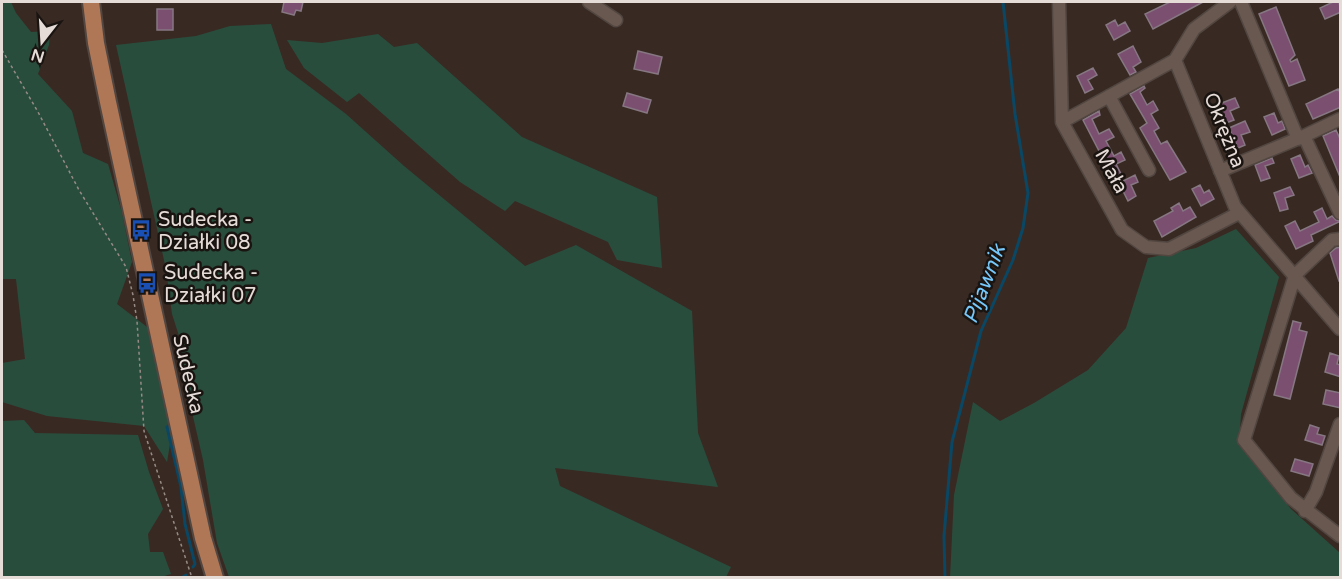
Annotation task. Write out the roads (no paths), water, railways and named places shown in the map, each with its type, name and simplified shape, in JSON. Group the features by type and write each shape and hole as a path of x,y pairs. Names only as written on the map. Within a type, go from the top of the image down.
{"main road":[{"name":"Sudecka","path":"92,2 96,43 121,161 203,538 215,578"}],"street":[{"path":"589,2 616,20"},
{"name":"Mała","path":"1059,2 1062,122 1122,230 1146,247 1169,249 1239,213"},
{"path":"1062,122 1175,60 1194,29 1230,2"},
{"path":"1241,2 1301,137 1341,213"},
{"name":"Okrężna","path":"1175,60 1235,207 1341,329"},
{"path":"1109,96 1149,170"},
{"path":"1220,171 1341,119"},
{"path":"1341,239 1332,240 1295,275 1244,440 1291,498 1305,511 1341,536"},
{"path":"1305,511 1316,492 1341,424"}],"waterway":[{"name":"Pijawnik","path":"945,578 944,536 952,442 981,331 1013,260 1023,228 1028,193 1015,114 1003,2"},
{"path":"170,425 167,427 181,487 185,524 195,564 193,567"},
{"path":"181,578 186,575"}],"place":[{"name":"Sudecka - Działki 08","path":"141,230"},
{"name":"Sudecka - Działki 07","path":"147,283"}]}
